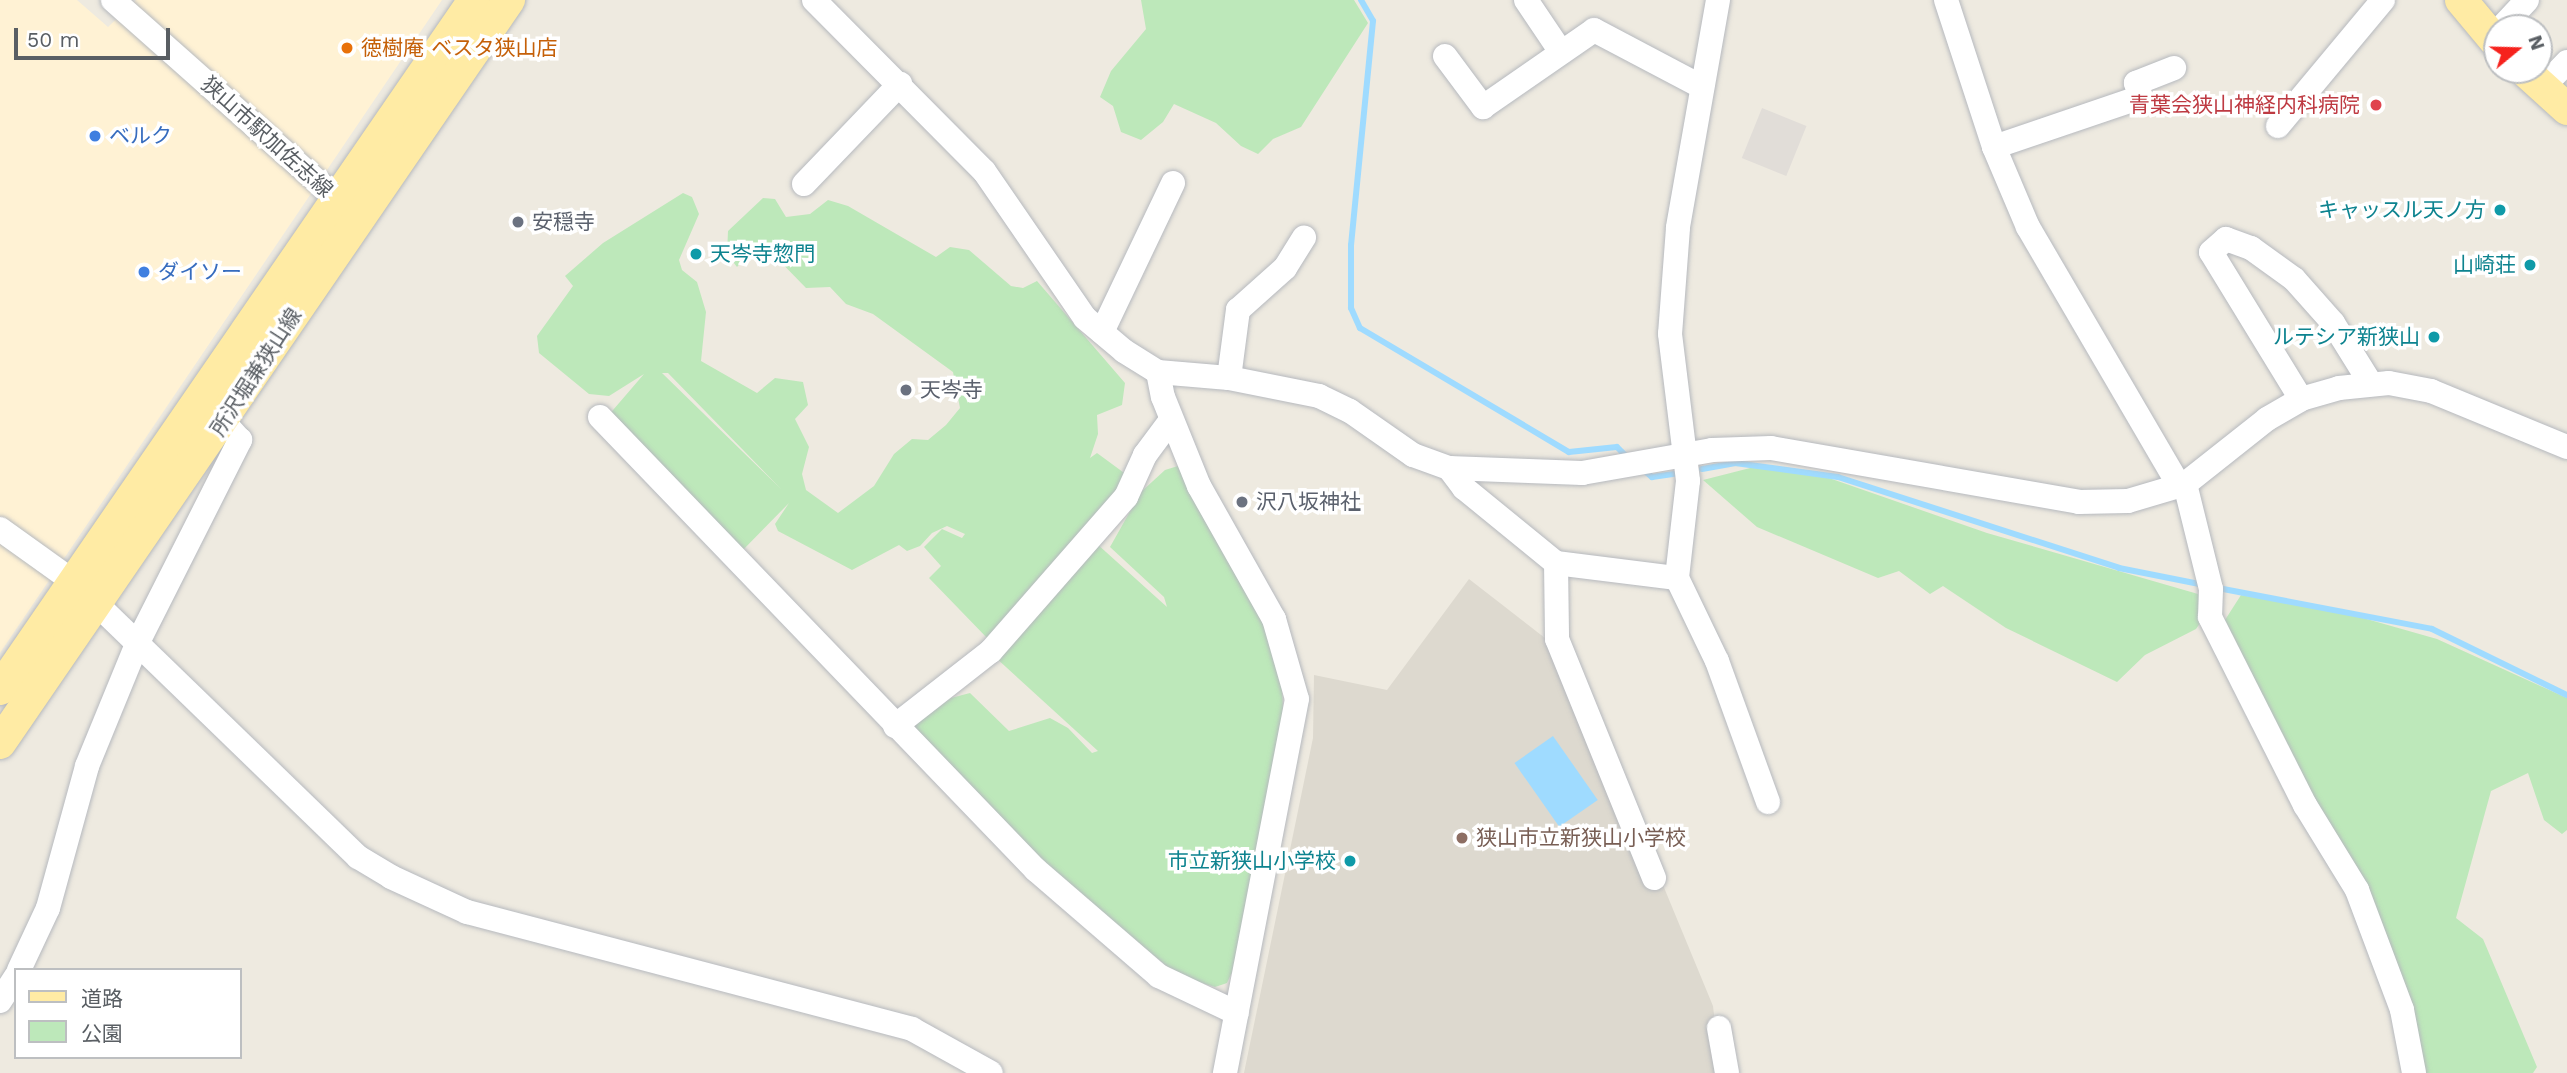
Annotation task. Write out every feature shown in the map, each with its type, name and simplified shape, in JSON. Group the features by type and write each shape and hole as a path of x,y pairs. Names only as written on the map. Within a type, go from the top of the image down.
{"main road":[{"name":"所沢堀兼狭山線","path":"0,743 224,422 474,0"},
{"name":"所沢堀兼狭山線","path":"0,690 74,582 348,209 509,0"},
{"path":"2461,0 2483,21"},
{"path":"2539,84 2567,109"}],"street":[{"name":"狭山市駅加佐志線","path":"113,0 348,209"},
{"path":"814,0 984,171 1085,318 1102,332 1158,372 1229,378 1318,396 1350,411 1413,455 1449,468 1582,473 1687,453 1771,448 2079,502 2128,501 2182,485 2267,419 2301,399 2371,384 2431,391 2567,447"},
{"path":"1526,0 1562,52"},
{"path":"1718,0 1678,228 1670,334 1687,453 1677,578 1717,661 1768,802"},
{"path":"1946,0 1994,147 2028,226 2182,485 2211,589 2210,617 2305,805 2357,890 2402,1010 2414,1073"},
{"path":"2278,126 2383,0"},
{"path":"2515,14 2527,0"},
{"path":"1445,56 1483,107 1594,30 1702,87"},
{"path":"1994,147 2141,97 2136,83 2174,68"},
{"path":"804,184 900,84"},
{"path":"1102,332 1173,183"},
{"path":"1229,378 1238,310 1285,268 1304,237"},
{"path":"2301,399 2211,252 2226,239 2250,248 2294,279 2333,323 2371,384"},
{"path":"1158,372 1171,420 1199,486 1274,618 1297,699 1225,1073"},
{"path":"600,417 1036,870 1159,976 1237,1013"},
{"path":"895,726 991,651 1126,496 1145,454 1171,420"},
{"path":"20,968 48,908 87,766 137,644 240,440 224,422"},
{"path":"1449,468 1464,488 1556,563 1677,578"},
{"path":"0,529 74,582 358,856 425,894 467,912 912,1029 991,1073"},
{"path":"1556,563 1557,639 1654,878"},
{"path":"0,1001 14,979"},
{"path":"1719,1028 1727,1073"}],"shaded area":[{"path":"0,0 77,0 108,27 136,0 442,0 0,653"},
{"path":"1762,108 1807,126 1786,176 1742,158"},
{"name":"狭山市立新狭山小学校","path":"1469,579 1554,645 1658,873 1713,1006 1721,1073 1244,1073 1313,738 1314,675 1387,690"}],"green space":[{"path":"1141,0 1354,0 1368,23 1301,127 1273,139 1258,154 1241,146 1216,123 1174,104 1163,122 1141,140 1121,132 1113,106 1100,97 1111,71 1146,29"},
{"path":"683,193 692,197 699,214 679,260 682,270 697,282 706,312 701,361 757,393 775,378 803,382 808,405 795,419 809,447 802,474 806,490 838,513 874,486 894,454 912,439 928,440 946,425 960,408 953,372 873,314 846,304 830,287 806,288 769,250 749,253 737,267 727,254 728,231 763,198 775,199 786,217 810,214 828,200 848,206 936,257 950,247 969,250 1011,286 1023,288 1037,281 1125,383 1122,405 1097,415 1098,434 1090,458 1097,453 1131,478 989,640 929,578 941,566 924,547 942,529 962,538 965,534 947,526 932,533 920,546 907,551 899,545 852,570 778,531 775,524 789,503 740,553 607,417 644,374 609,396 589,394 539,353 537,336 573,286 565,276 603,243","holes":["662,373 668,373 781,489"]},
{"path":"1178,466 1214,537 1259,607 1282,688 1284,728 1235,966 1227,983 1215,987 1179,976 1052,873 913,726 951,698 970,693 1009,731 1050,718 1068,728 1092,753 1098,751 995,657 1096,543 1167,607 1164,597 1110,547 1141,492 1165,470"},
{"path":"1758,466 1829,478 1987,533 2198,594 2207,613 2196,629 2145,655 2117,682 2006,628 1943,586 1930,594 1899,571 1878,578 1757,527 1703,480"},
{"path":"2241,595 2356,616 2437,639 2567,698 2567,830 2562,834 2544,820 2528,773 2491,791 2456,918 2483,939 2537,1067 2533,1073 2419,1073 2307,788 2225,620"}],"water":[{"path":"1553,736 1598,800 1559,827 1514,763"}],"waterway":[{"path":"1361,0 1373,21 1351,245 1351,308 1360,328 1569,452 1617,447 1624,454"},
{"path":"1702,469 1735,463 1838,477 2119,568 2204,585"},
{"path":"1646,472 1652,477 1680,473"},
{"path":"2218,588 2432,629 2567,695"}],"place":[{"name":"徳樹庵 ベスタ狭山店","path":"347,48"},
{"name":"青葉会狭山神経内科病院","path":"2376,105"},
{"name":"ベルク","path":"95,136"},
{"name":"キャッスル天ノ方","path":"2500,210"},
{"name":"安穏寺","path":"518,222"},
{"name":"天岑寺惣門","path":"696,254"},
{"name":"山崎荘","path":"2530,265"},
{"name":"ダイソー","path":"144,272"},
{"name":"ルテシア新狭山","path":"2434,337"},
{"name":"天岑寺","path":"906,390"},
{"name":"沢八坂神社","path":"1242,502"},
{"name":"狭山市立新狭山小学校","path":"1462,838"},
{"name":"市立新狭山小学校","path":"1350,861"}]}
